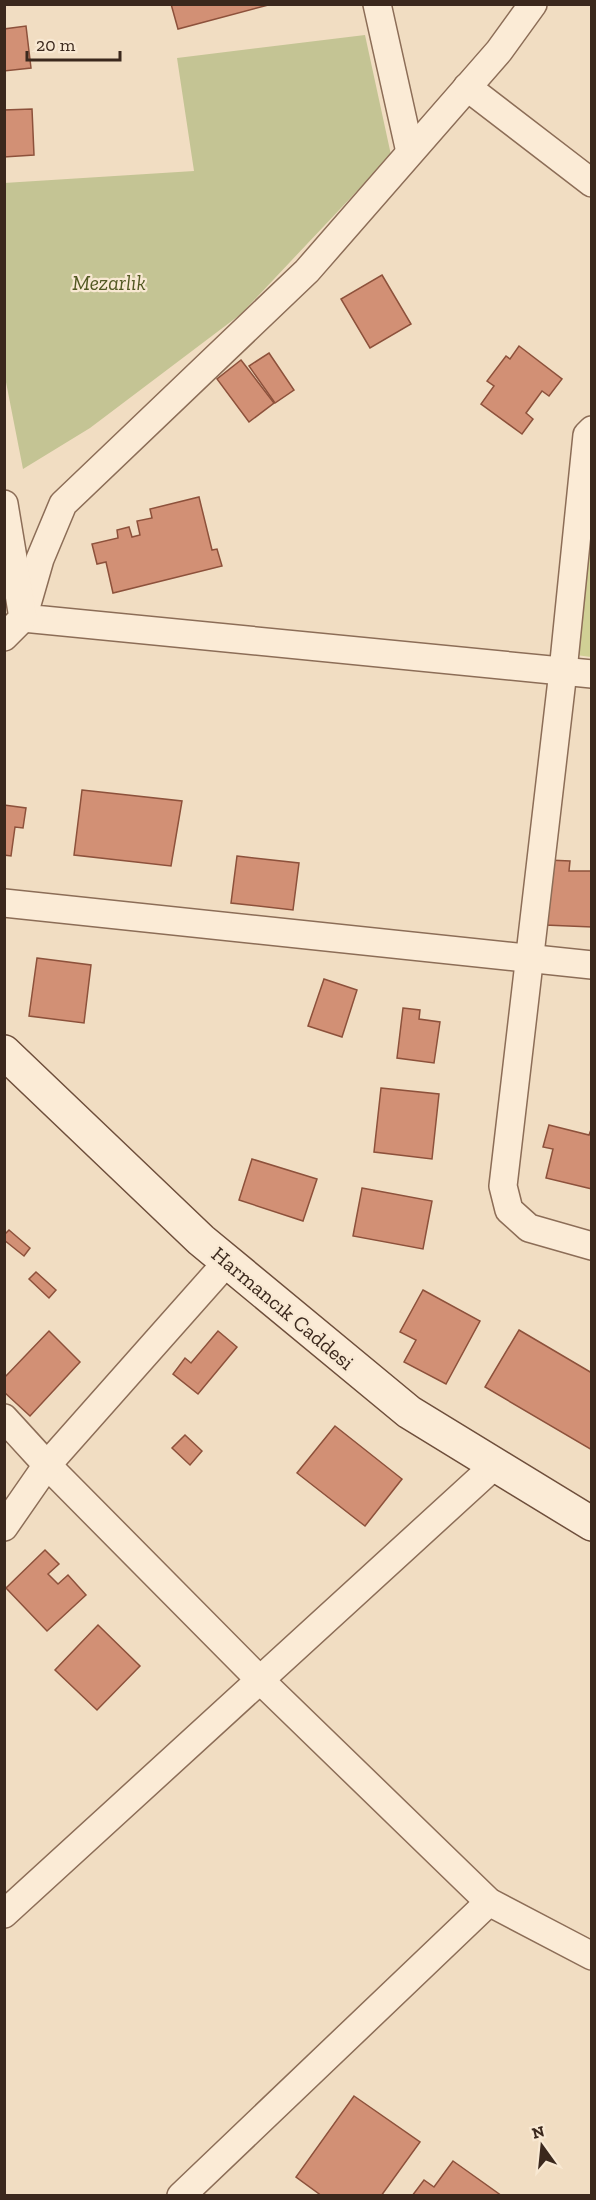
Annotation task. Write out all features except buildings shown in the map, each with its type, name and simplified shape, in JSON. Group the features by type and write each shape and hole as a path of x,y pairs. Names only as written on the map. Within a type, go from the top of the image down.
{"street":[{"path":"377,4 410,152"},
{"path":"4,637 23,618 40,559 63,504 307,271 499,51 533,4"},
{"path":"467,87 591,183"},
{"path":"591,430 588,435 502,1186 509,1210 529,1228 591,1246"},
{"path":"4,504 23,618"},
{"path":"23,618 591,674"},
{"path":"4,903 591,965"},
{"name":"Harmancık Caddesi","path":"4,1052 201,1240 409,1412 591,1524"},
{"path":"4,1527 47,1466 227,1262"},
{"path":"4,1418 47,1466 260,1680 489,1902 591,1956"},
{"path":"4,1914 495,1465"},
{"path":"181,2196 489,1902"}],"green space":[{"name":"Mezarlık","path":"365,35 391,155 241,314 90,428 23,469 5,377 4,183 194,171 177,58"},
{"path":"591,524 591,657 576,655"}]}
